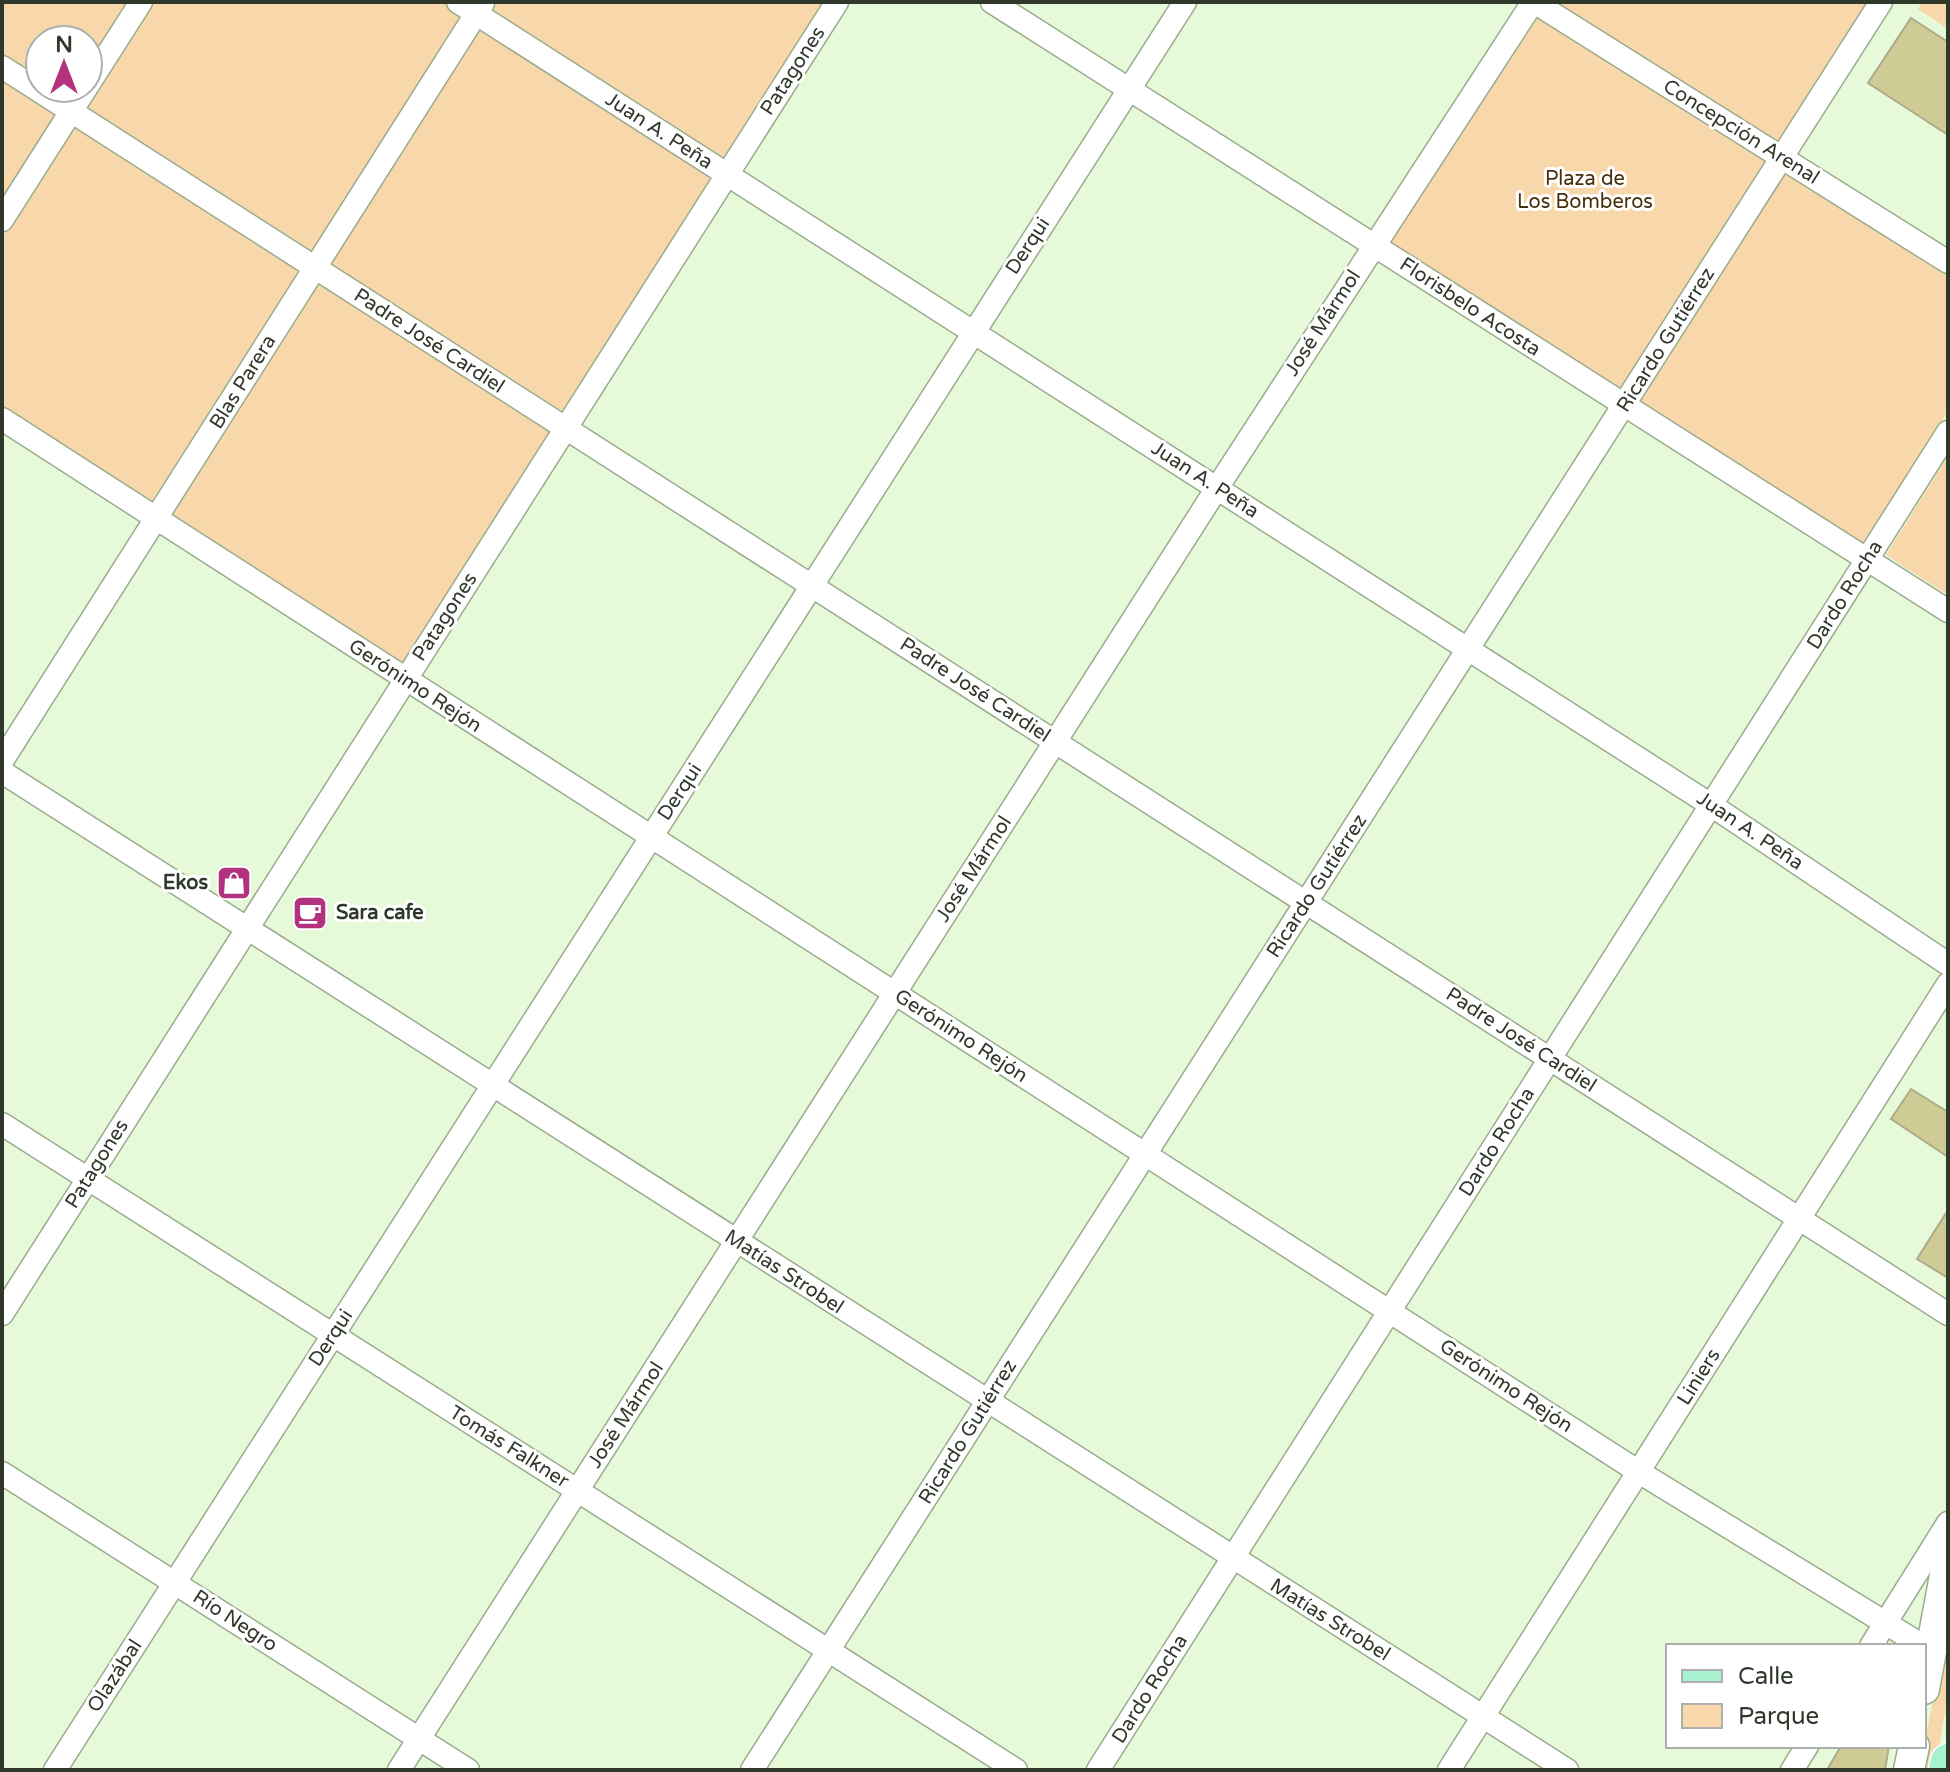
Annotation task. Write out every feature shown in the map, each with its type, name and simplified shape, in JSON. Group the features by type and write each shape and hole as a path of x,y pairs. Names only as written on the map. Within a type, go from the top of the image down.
{"main road":[{"path":"1926,1648 1948,1559"},
{"path":"1909,1770 1914,1748"},
{"path":"1946,1770 1948,1761"}],"street":[{"path":"104,60 141,2"},
{"name":"Patagones","path":"2,1314 837,2"},
{"name":"Florisbelo Acosta","path":"992,2 1948,611"},
{"name":"Derqui","path":"175,1582 1185,2"},
{"name":"Concepción Arenal","path":"1533,2 1948,262"},
{"name":"José Mármol","path":"399,1770 1217,488 1533,2"},
{"name":"Ricardo Gutiérrez","path":"752,1770 1881,2"},
{"name":"Juan A. Peña","path":"473,6 727,174 1711,805 1948,964"},
{"name":"Blas Parera","path":"2,761 316,268 473,6"},
{"name":"Padre José Cardiel","path":"2,67 1948,1314"},
{"path":"2,220 76,104"},
{"name":"Gerónimo Rejón","path":"2,419 1639,1472 1919,1644"},
{"name":"Dardo Rocha","path":"1098,1770 1948,432"},
{"name":"Matías Strobel","path":"2,772 1567,1770"},
{"name":"Liniers","path":"1449,1770 1948,984"},
{"name":"Tomás Falkner","path":"2,1124 1016,1770"},
{"name":"Río Negro","path":"2,1473 468,1770"},
{"path":"1872,1644 1948,1523"},
{"name":"Olazábal","path":"55,1770 175,1582"},
{"path":"1792,1770 1806,1748"}],"green space":[{"path":"2,2 128,2 104,40 104,24 24,24 24,71 2,57"},
{"path":"152,2 445,2 465,14 314,252 84,108 87,104 104,104 104,77"},
{"path":"497,2 823,2 724,158 491,11"},
{"name":"Plaza de Los Bomberos","path":"1538,2 1875,2 1621,400 1382,240"},
{"path":"1922,2 1948,2 1948,29 1918,9"},
{"path":"479,30 713,176 564,412 330,265"},
{"path":"2,81 24,95 24,104 38,104 55,115 2,197"},
{"path":"74,124 301,269 152,501 2,406 2,237"},
{"path":"1784,171 1948,274 1948,411 1863,543 1639,401"},
{"path":"318,283 553,431 404,665 169,517"},
{"path":"1948,456 1948,595 1886,555"},
{"path":"1948,1617 1948,1697 1935,1770 1920,1770"}],"building":[{"path":"1911,18 1948,42 1948,135 1868,83"},
{"path":"1911,1089 1948,1112 1948,1157 1891,1119"},
{"path":"1948,1210 1948,1278 1917,1259"},
{"path":"1840,1748 1889,1748 1885,1770 1827,1770"}],"place":[{"name":"Ekos","path":"234,883"},
{"name":"Sara cafe","path":"310,913"}]}
